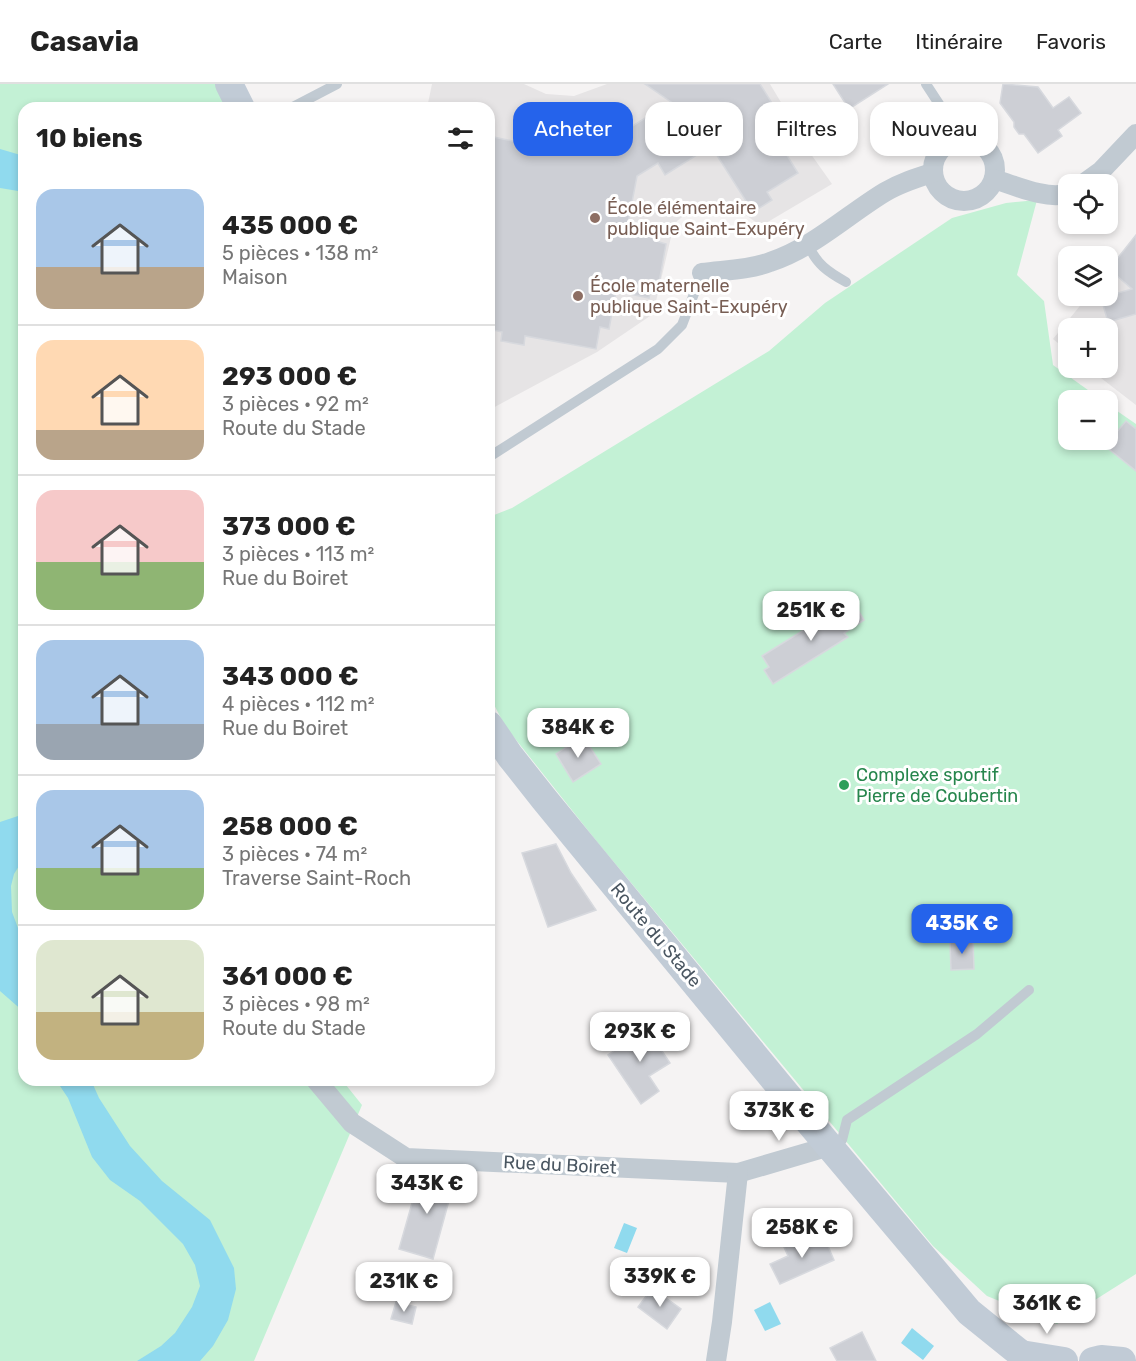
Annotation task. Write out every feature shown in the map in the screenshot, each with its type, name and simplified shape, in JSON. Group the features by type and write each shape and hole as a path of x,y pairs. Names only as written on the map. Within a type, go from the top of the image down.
{"main road":[{"path":"229,84 238,102"},
{"name":"Route du Stade","path":"495,734 544,800 969,1312 1024,1357 1064,1361"},
{"path":"1094,1361 1108,1359 1122,1361"}],"street":[{"path":"1097,174 1136,134"},
{"path":"937,156 932,173 936,185 944,195 954,201 967,202 984,194 994,179 995,168 991,156"},
{"path":"702,273 747,268 771,262 808,244 886,191 911,179 932,173"},
{"path":"994,179 1044,194 1058,196"},
{"name":"Rue du Boiret","path":"321,1086 352,1123 406,1158 738,1173 830,1146"},
{"path":"716,1361 738,1173"}],"lane":[{"path":"302,102 337,84"},
{"path":"926,84 938,102"},
{"path":"808,244 813,257 826,271 846,282"},
{"path":"495,453 658,349 681,325 702,273"},
{"path":"830,1146 842,1140 847,1120 977,1034 1029,990"}],"shaded area":[{"path":"432,84 524,84 546,94 574,96 607,84 770,84 781,102 755,102 755,156 812,156 832,184 766,223 757,223 736,208 714,203 694,208 677,221 672,233 653,314 597,352 495,407 495,102 428,102"},
{"path":"1136,235 1136,405 1101,378 1118,378 1118,318 1070,318 1080,306 1118,306 1118,257"},
{"path":"1058,333 1058,343 1053,339"}],"green space":[{"path":"0,84 215,84 225,102 18,102 18,1086 347,1086 362,1105 254,1361 0,1361"},
{"name":"Complexe sportif Pierre de Coubertin","path":"1037,200 1017,275 1044,301 1053,365 1058,369 1058,378 1071,378 1088,390 1058,390 1058,450 1118,450 1118,412 1136,424 1136,1274 1057,1324 987,1296 933,1246 598,843 505,726 495,707 495,515 512,508 769,351 825,303 952,218 1006,203"}],"water":[{"path":"0,149 18,154 18,191 0,188"},
{"path":"18,816 18,868 11,886 12,912 18,928 18,1007 0,991 0,822"},
{"path":"60,1086 94,1086 130,1146 162,1181 210,1220 234,1268 236,1289 228,1320 213,1346 200,1361 137,1361 161,1346 175,1333 192,1307 200,1286 195,1265 183,1244 140,1201 110,1180 92,1157 68,1098"},
{"path":"624,1223 637,1228 627,1253 614,1248"},
{"path":"770,1302 781,1324 765,1331 754,1310"},
{"path":"912,1328 934,1346 923,1360 901,1343"}],"building":[{"path":"645,84 760,84 771,102 755,102 755,156 787,156 798,173 767,192 772,200 753,212 717,156 743,156 743,102 671,102"},
{"path":"833,84 888,84 858,103 845,102"},
{"path":"1003,84 1038,87 1053,108 1069,97 1081,113 1058,130 1062,136 1038,153 1024,134 1019,134 1014,127 1014,122 1000,103"},
{"path":"645,118 645,156 695,156 665,175 658,163 637,176 627,228 660,235 659,242 666,244 657,294 650,293 649,298 616,291 609,329 600,327 596,349 525,336 524,345 501,341 502,332 495,330 495,137 513,141 513,156 633,156 633,126"},
{"path":"1136,235 1136,314 1118,319 1107,318 1103,306 1118,306 1118,293 1132,289 1118,277 1118,258"},
{"path":"1126,421 1136,429 1136,471 1110,450 1118,450 1118,431"},
{"path":"852,600 864,620 844,633 848,637 773,684 764,670 769,667 762,656"},
{"path":"583,736 601,764 573,782 556,754"},
{"path":"556,844 571,873 596,910 548,927 522,853"},
{"path":"950,941 973,941 974,969 951,970"},
{"path":"644,1024 670,1063 649,1076 659,1091 641,1104 608,1055 631,1039 628,1035"},
{"path":"420,1175 456,1175 433,1259 399,1249"},
{"path":"810,1235 815,1244 825,1239 834,1260 780,1284 770,1264 788,1256 784,1247"},
{"path":"652,1288 681,1309 667,1329 638,1307"},
{"path":"396,1302 416,1307 412,1324 391,1319"},
{"path":"862,1332 876,1361 837,1361 830,1348"}],"place":[{"name":"École élémentaire publique Saint-Exupéry","path":"595,218"},
{"name":"École maternelle publique Saint-Exupéry","path":"578,296"},
{"name":"Complexe sportif Pierre de Coubertin","path":"844,785"}]}
